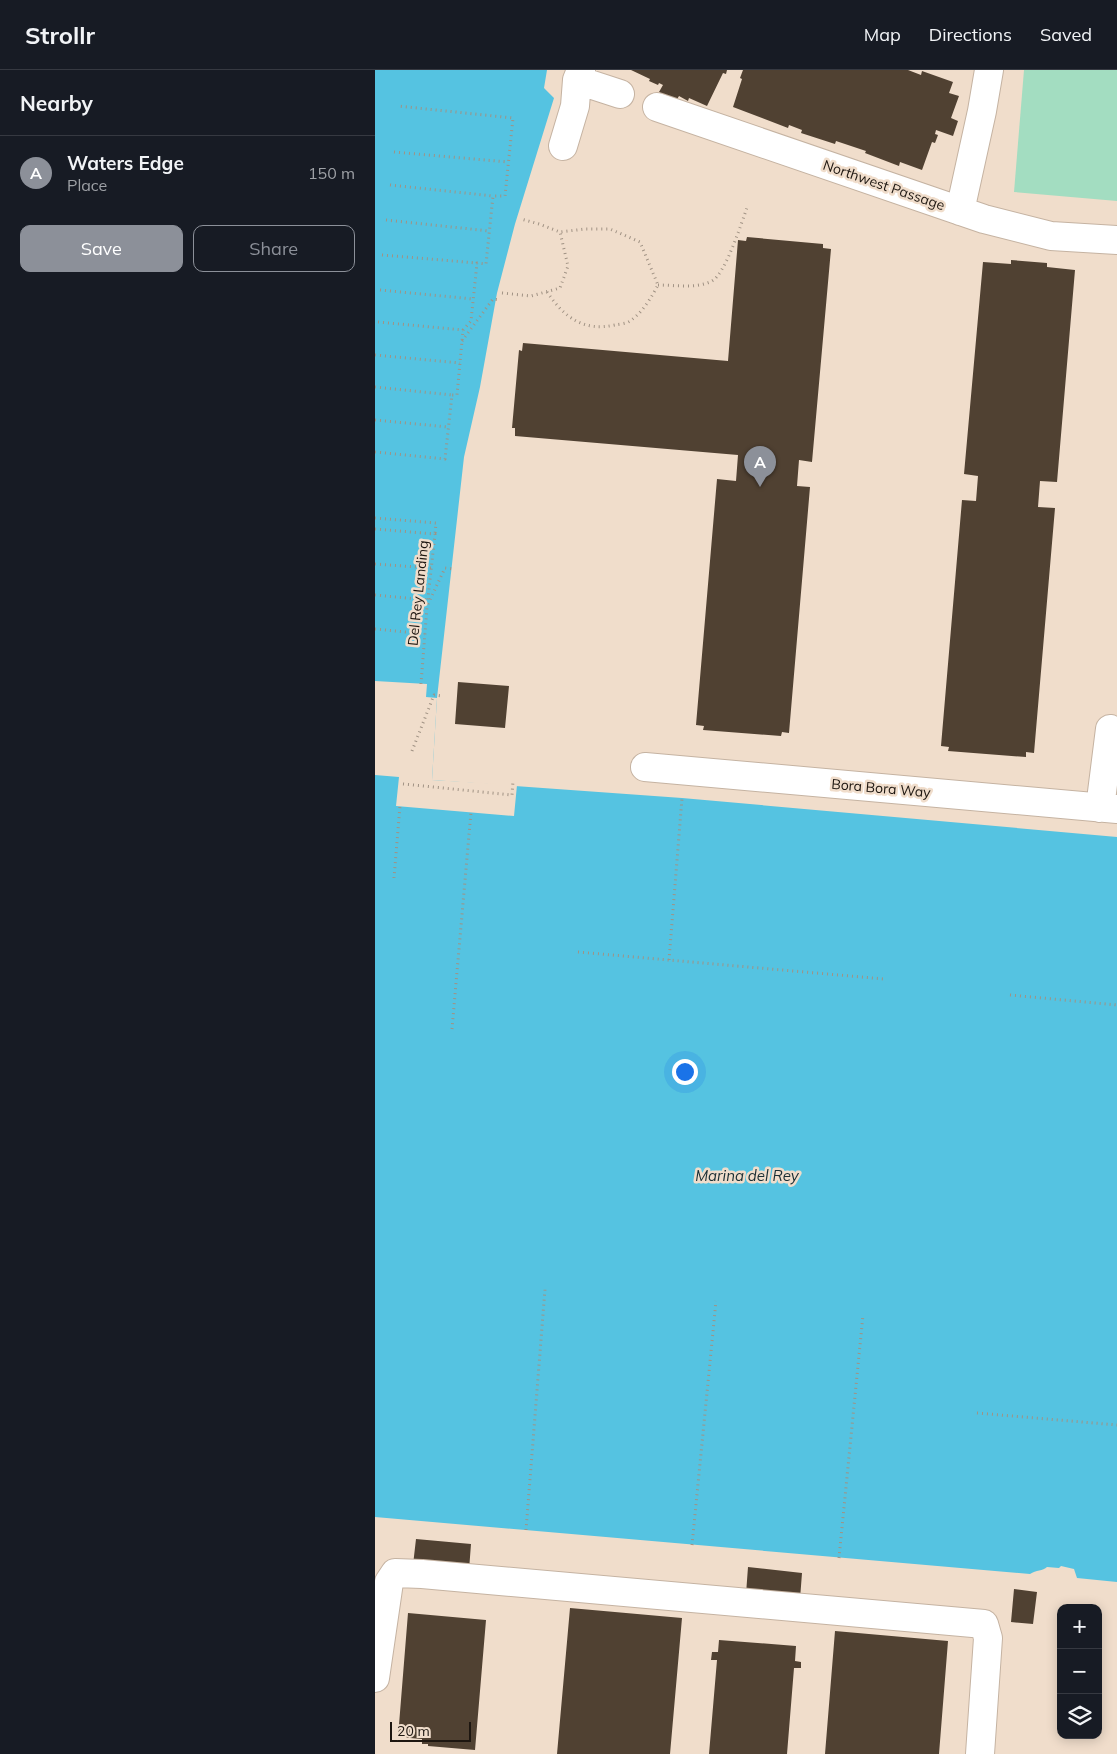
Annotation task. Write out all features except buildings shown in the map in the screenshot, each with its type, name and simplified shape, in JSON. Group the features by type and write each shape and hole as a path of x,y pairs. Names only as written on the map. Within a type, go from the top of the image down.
{"street":[{"path":"960,211 989,70"},
{"path":"563,146 575,106 579,75 620,94"},
{"name":"Northwest Passage","path":"657,107 984,219 1051,236 1117,240"},
{"path":"1109,808 1110,729"},
{"name":"Bora Bora Way","path":"645,767 1109,808"},
{"path":"375,1678 389,1582 395,1573 984,1624 989,1638 980,1754"}],"path":[{"path":"390,185 505,196 513,118 398,106"},
{"path":"394,152 508,162"},
{"path":"382,255 486,264 493,196"},
{"path":"658,285 693,285 713,280 725,265 748,205"},
{"path":"521,219 560,232 610,228 640,242 658,285"},
{"path":"386,220 489,231"},
{"path":"502,293 531,296 560,288 568,266 560,232"},
{"path":"375,387 457,395 461,342 463,330 471,321 477,263"},
{"path":"547,292 557,306 576,322 601,328 628,322 647,304 658,285"},
{"path":"380,290 473,299"},
{"path":"461,342 493,299 500,300"},
{"path":"378,322 463,330"},
{"path":"375,355 460,363"},
{"path":"375,452 445,459 451,395"},
{"path":"375,420 449,427"},
{"path":"375,518 436,523 435,534"},
{"name":"Del Rey Landing","path":"375,529 435,534 421,684"},
{"path":"375,564 431,568"},
{"path":"427,607 445,568 454,569"},
{"path":"375,595 428,600"},
{"path":"375,629 425,634"},
{"path":"412,751 434,695 443,696"},
{"path":"403,784 512,795 513,782"},
{"path":"669,960 682,798"},
{"path":"394,878 400,806"},
{"path":"452,1029 471,812"},
{"path":"579,952 883,979"},
{"path":"1010,995 1117,1005"},
{"path":"526,1530 545,1289"},
{"path":"692,1545 716,1302"},
{"path":"839,1558 863,1315"},
{"path":"977,1413 1117,1425"}],"green space":[{"path":"1024,70 1117,70 1117,201 1014,192"}],"water":[{"name":"Marina del Rey","path":"375,70 547,70 544,88 554,98 515,224 497,293 480,387 464,457 437,698 432,780 682,798 1117,837 1117,1582 1077,1578 1074,1569 1061,1566 1059,1568 1047,1567 1030,1574 375,1517"}],"pier":[{"path":"375,681 427,684 426,697 437,698 432,780 517,785 514,816 396,806 399,777 375,775"}],"place":[{"name":"Waters Edge","path":"760,487"}]}
